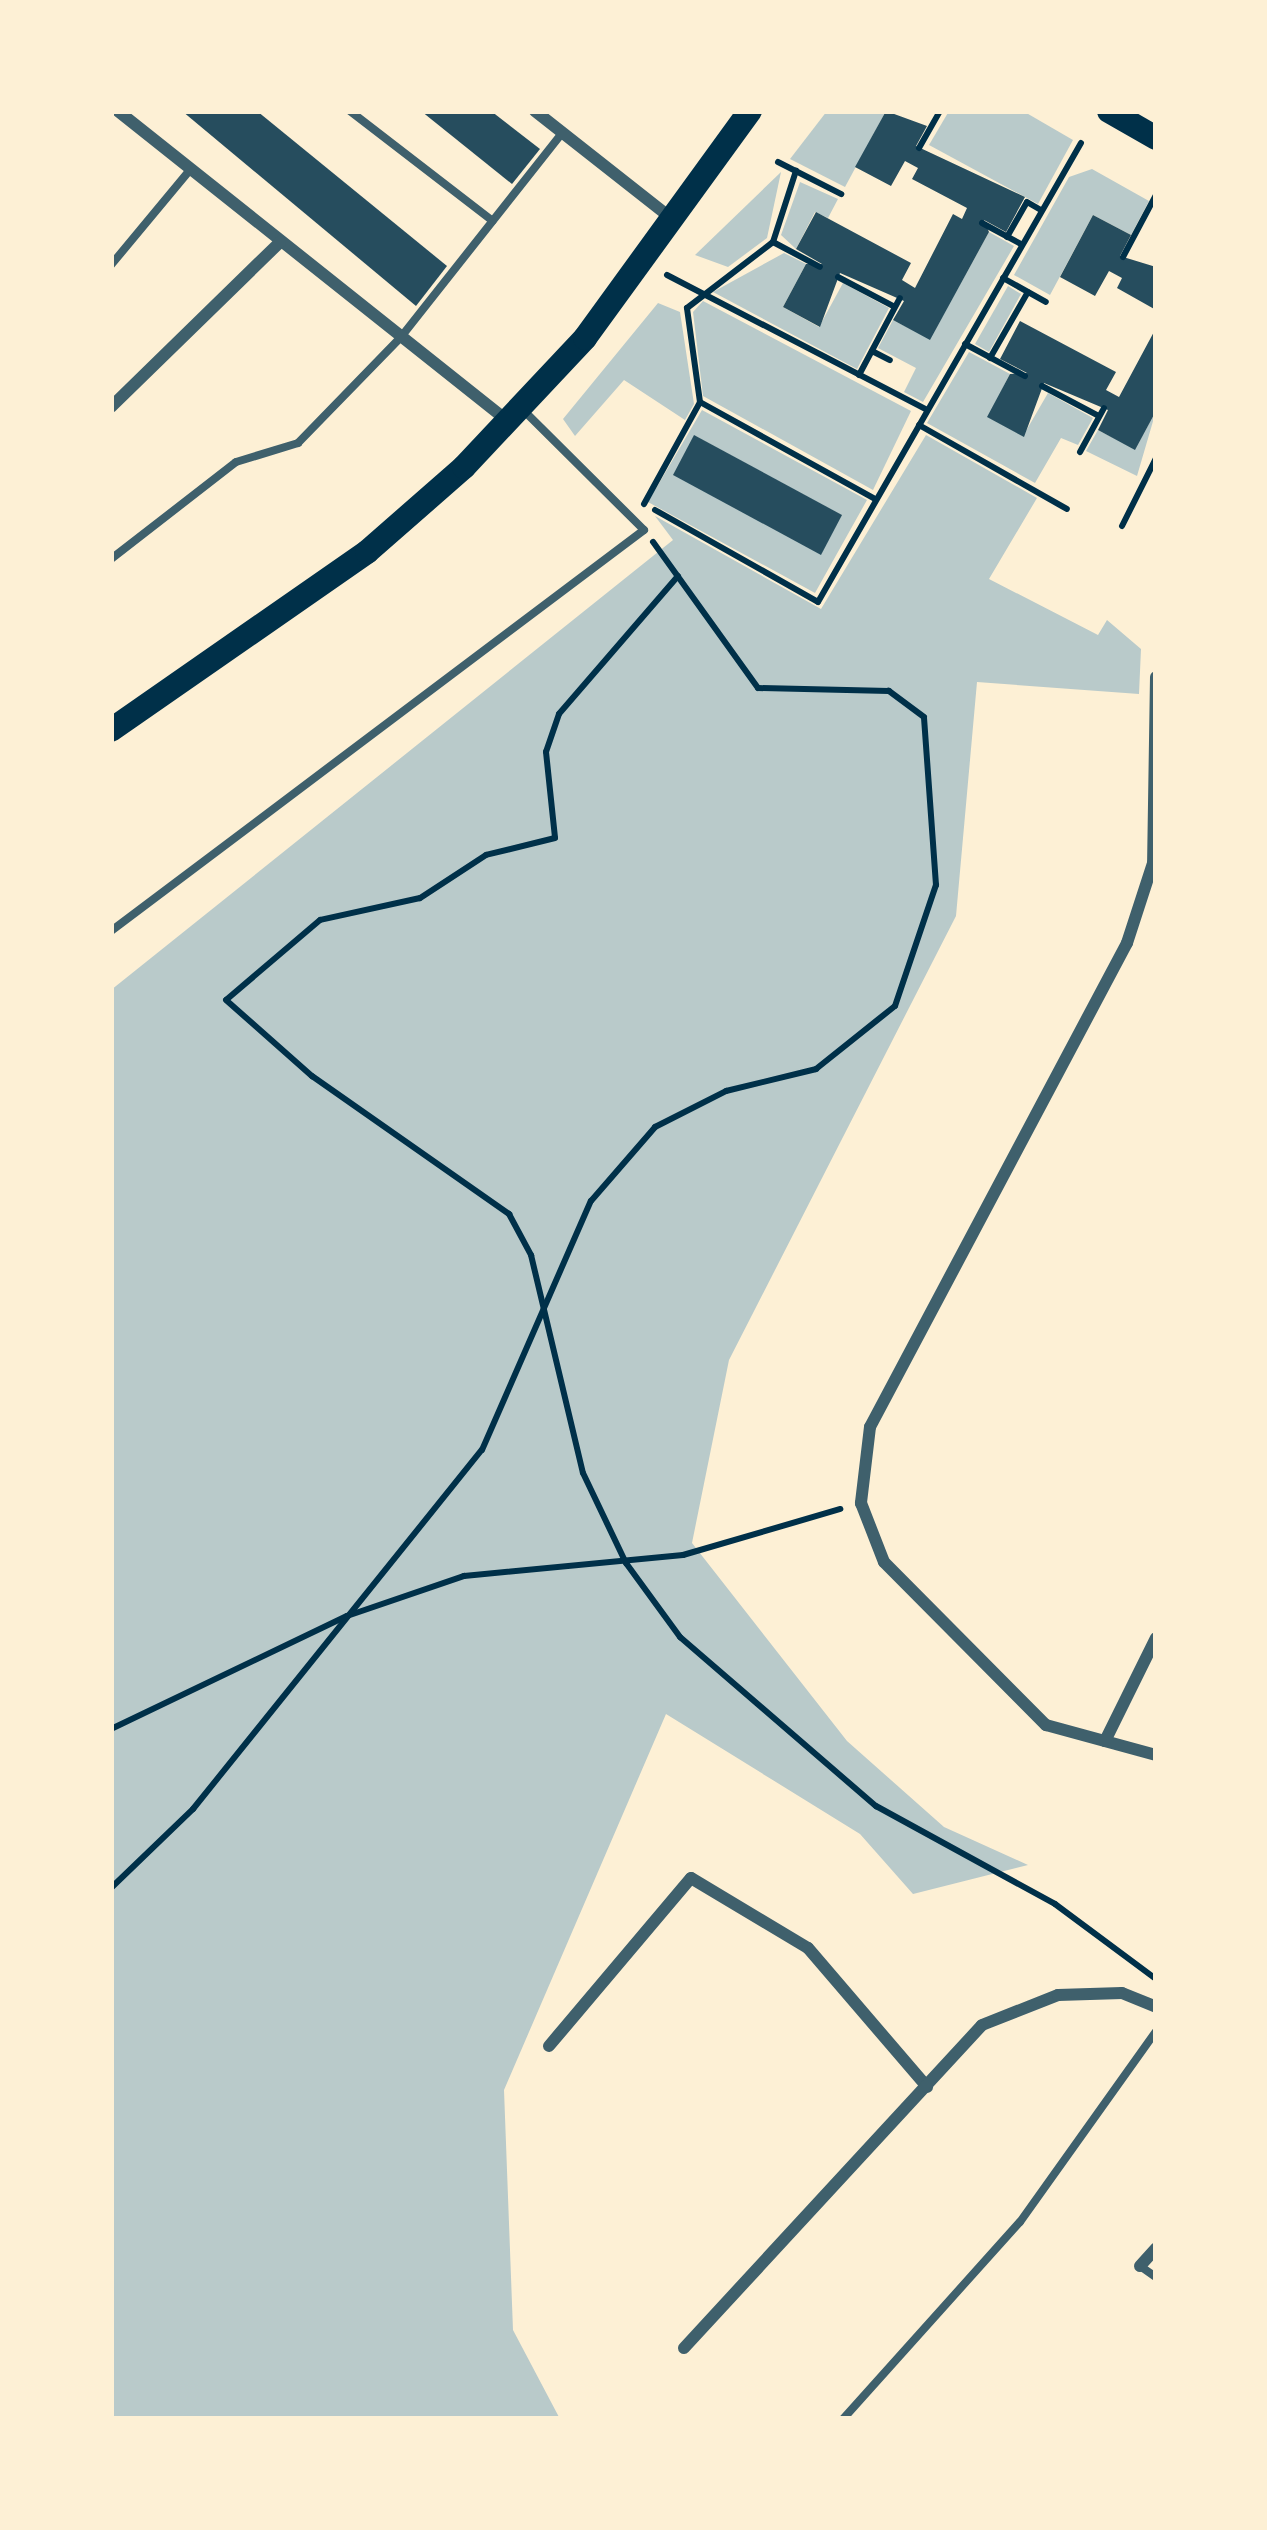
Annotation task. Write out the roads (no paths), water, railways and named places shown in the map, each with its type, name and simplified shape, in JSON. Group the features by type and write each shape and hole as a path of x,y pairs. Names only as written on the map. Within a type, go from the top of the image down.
{"main road":[{"path":"111,730 368,552 516,416 673,220 751,111"},
{"path":"1108,111 1156,139"}],"street":[{"path":"118,111 400,337 516,416"},
{"path":"535,111 673,220"},
{"path":"111,407 280,242"},
{"path":"1155,677 1153,863 1127,943 870,1427 861,1503 884,1562 1046,1725 1156,1755"},
{"path":"1105,1741 1156,1638"},
{"path":"549,2046 691,1878 808,1948 927,2087"},
{"path":"684,2348 982,2025 1058,1995 1123,1993 1156,2007"},
{"path":"1139,2266 1156,2248"}],"lane":[{"path":"350,111 493,221"},
{"path":"111,559 236,462 298,442 400,337 562,133"},
{"path":"111,265 190,170"},
{"path":"111,931 644,530 516,416"},
{"path":"843,2419 1020,2222 1156,2031"},
{"path":"1139,2266 1156,2277"}]}
